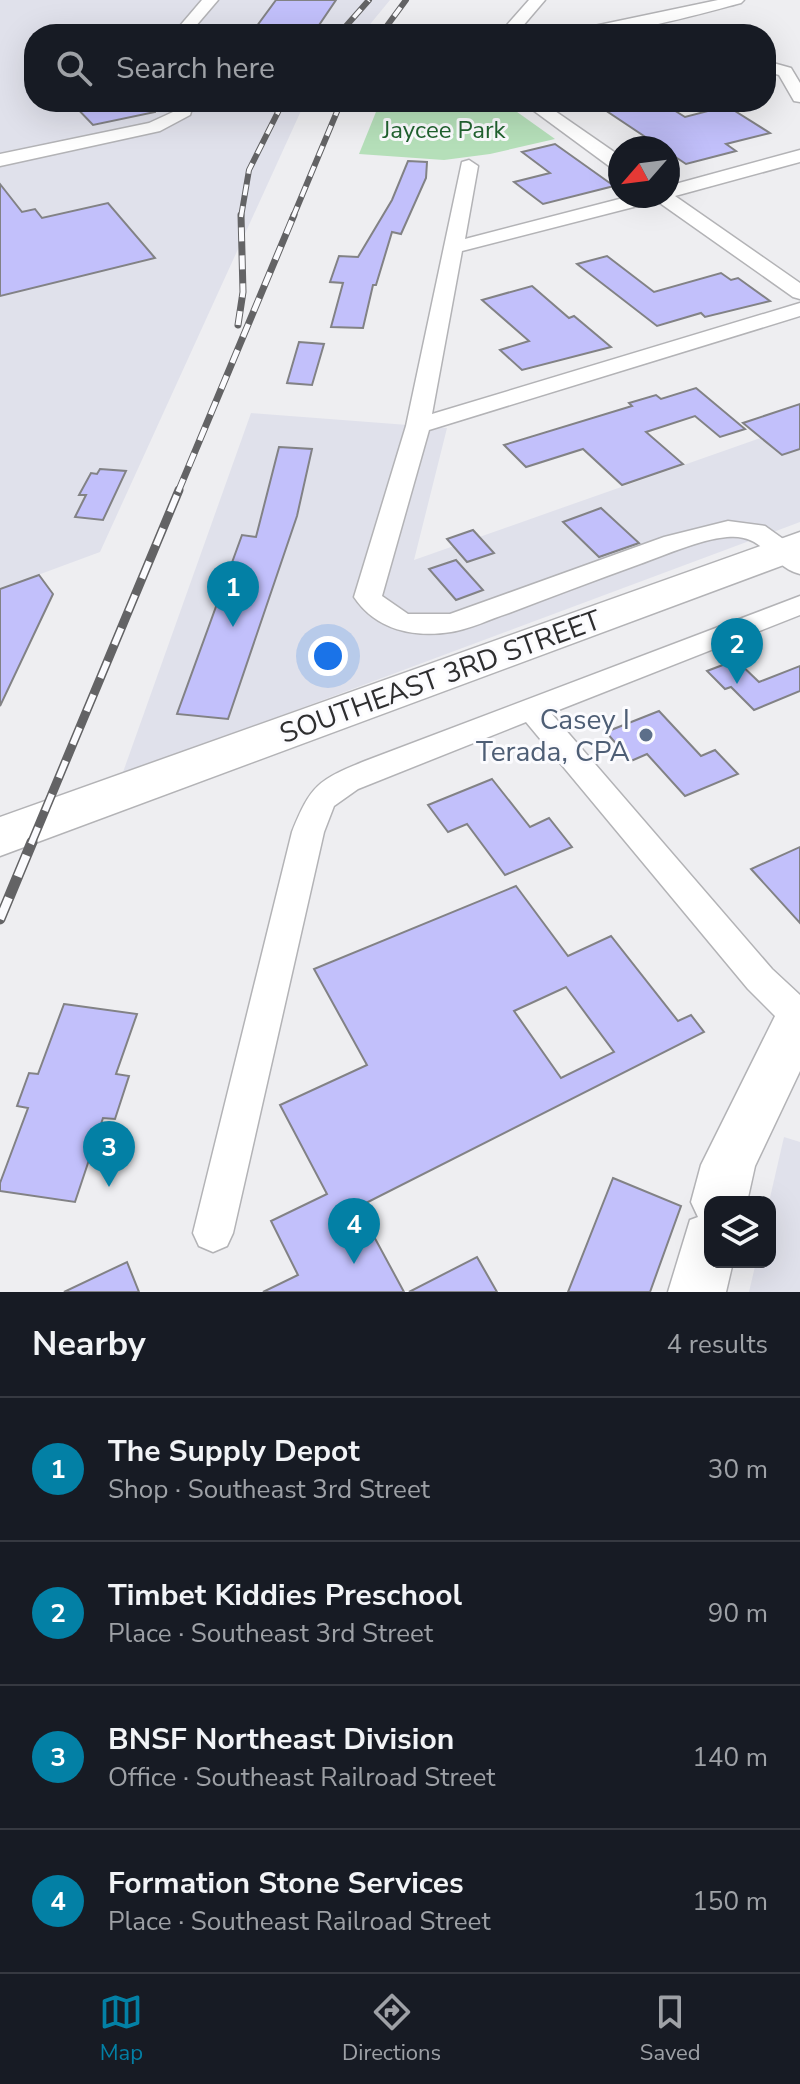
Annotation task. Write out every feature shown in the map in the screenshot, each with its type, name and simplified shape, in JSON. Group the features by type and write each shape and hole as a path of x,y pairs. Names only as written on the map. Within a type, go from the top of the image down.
{"main road":[{"name":"SOUTHEAST 3RD STREET","path":"0,837 795,553"}],"street":[{"path":"190,24 210,0"},
{"path":"516,24 537,0"},
{"path":"632,24 736,0"},
{"path":"792,70 800,97"},
{"path":"0,160 154,127 182,112"},
{"path":"545,112 608,157"},
{"path":"680,189 800,156"},
{"path":"469,166 418,426 800,309"},
{"path":"452,248 608,208"},
{"path":"680,208 800,293"},
{"name":"SOUTHEAST 3RD STREET","path":"418,426 368,597 376,608 396,620 421,627 453,623 673,543 745,526 764,533 795,553"},
{"path":"213,1233 308,832 321,799 347,781 376,769 800,605"},
{"path":"532,710 760,979 800,1017 728,1165 720,1196"},
{"path":"697,1292 704,1263"}],"shaded area":[{"path":"0,0 390,0 370,24 24,24 24,112 300,112 100,552 0,589"},
{"path":"251,413 447,428 414,560 800,424 800,522 122,775"},
{"path":"784,1137 800,1142 800,1292 749,1292 755,1268 776,1268 776,1196 770,1196"}],"green space":[{"name":"Jaycee Park","path":"376,112 517,112 555,139 490,154 444,160 359,154"}],"building":[{"path":"276,0 336,0 320,24 258,24"},
{"path":"81,112 155,112 93,125"},
{"path":"608,112 677,112 685,117 704,112 737,112 770,133 726,144 736,151 686,164 680,160 680,136 644,136"},
{"path":"555,144 608,182 608,188 543,204 514,182 550,173 522,152"},
{"path":"408,161 427,162 426,178 401,234 392,232 376,285 373,285 363,328 331,327 343,283 330,282 339,256 358,257 392,200"},
{"path":"0,184 22,212 35,209 42,218 108,203 155,258 0,296"},
{"path":"607,256 654,292 721,273 731,280 738,278 770,301 705,317 701,313 657,326 577,264"},
{"path":"532,286 569,318 574,316 611,347 522,370 500,350 529,341 482,300"},
{"path":"299,342 324,344 312,385 287,383"},
{"path":"696,388 745,429 720,437 695,416 646,432 683,464 622,485 583,449 526,467 504,445 632,406 629,403 656,395 661,399"},
{"path":"800,404 800,449 782,455 743,423"},
{"path":"279,447 312,449 297,516 228,719 177,714 242,535 256,537"},
{"path":"100,469 126,471 103,520 75,517 86,495 79,495 91,473 97,474"},
{"path":"601,508 639,543 599,557 563,522"},
{"path":"473,530 494,553 467,562 447,539"},
{"path":"456,560 483,590 456,600 429,569"},
{"path":"39,575 53,594 0,706 0,589"},
{"path":"736,660 759,682 800,666 800,691 754,710 731,687 725,689 707,671"},
{"path":"659,711 701,756 715,750 738,774 685,796 647,754 631,761 606,732"},
{"path":"492,779 530,827 549,818 572,847 505,875 467,824 448,832 428,805"},
{"path":"800,847 800,923 751,869"},
{"path":"516,886 568,956 611,936 678,1021 691,1015 704,1032 358,1207 404,1292 263,1292 298,1275 271,1221 327,1194 280,1105 367,1065 314,969","holes":["566,987 614,1052 561,1078 514,1011"]},
{"path":"64,1004 137,1014 116,1074 129,1076 115,1119 103,1118 75,1202 0,1191 0,1183 28,1108 17,1106 29,1073 38,1074"},
{"path":"613,1178 681,1206 650,1292 568,1292"},
{"path":"477,1257 497,1292 409,1292"},
{"path":"127,1262 139,1292 64,1292"}],"railway":[{"path":"348,24 369,0"},
{"path":"388,24 406,0"},
{"path":"241,217 249,170 278,112"},
{"path":"293,217 337,112"},
{"path":"178,492 294,215"},
{"path":"238,325 243,292 241,217"},
{"path":"31,844 179,490"},
{"path":"0,919 32,842"}],"place":[{"name":"The Supply Depot","path":"233,627"},
{"name":"Timbet Kiddies Preschool","path":"737,684"},
{"name":"Casey I Terada, CPA","path":"646,735"},
{"name":"BNSF Northeast Division","path":"109,1187"},
{"name":"Formation Stone Services","path":"354,1264"}]}
